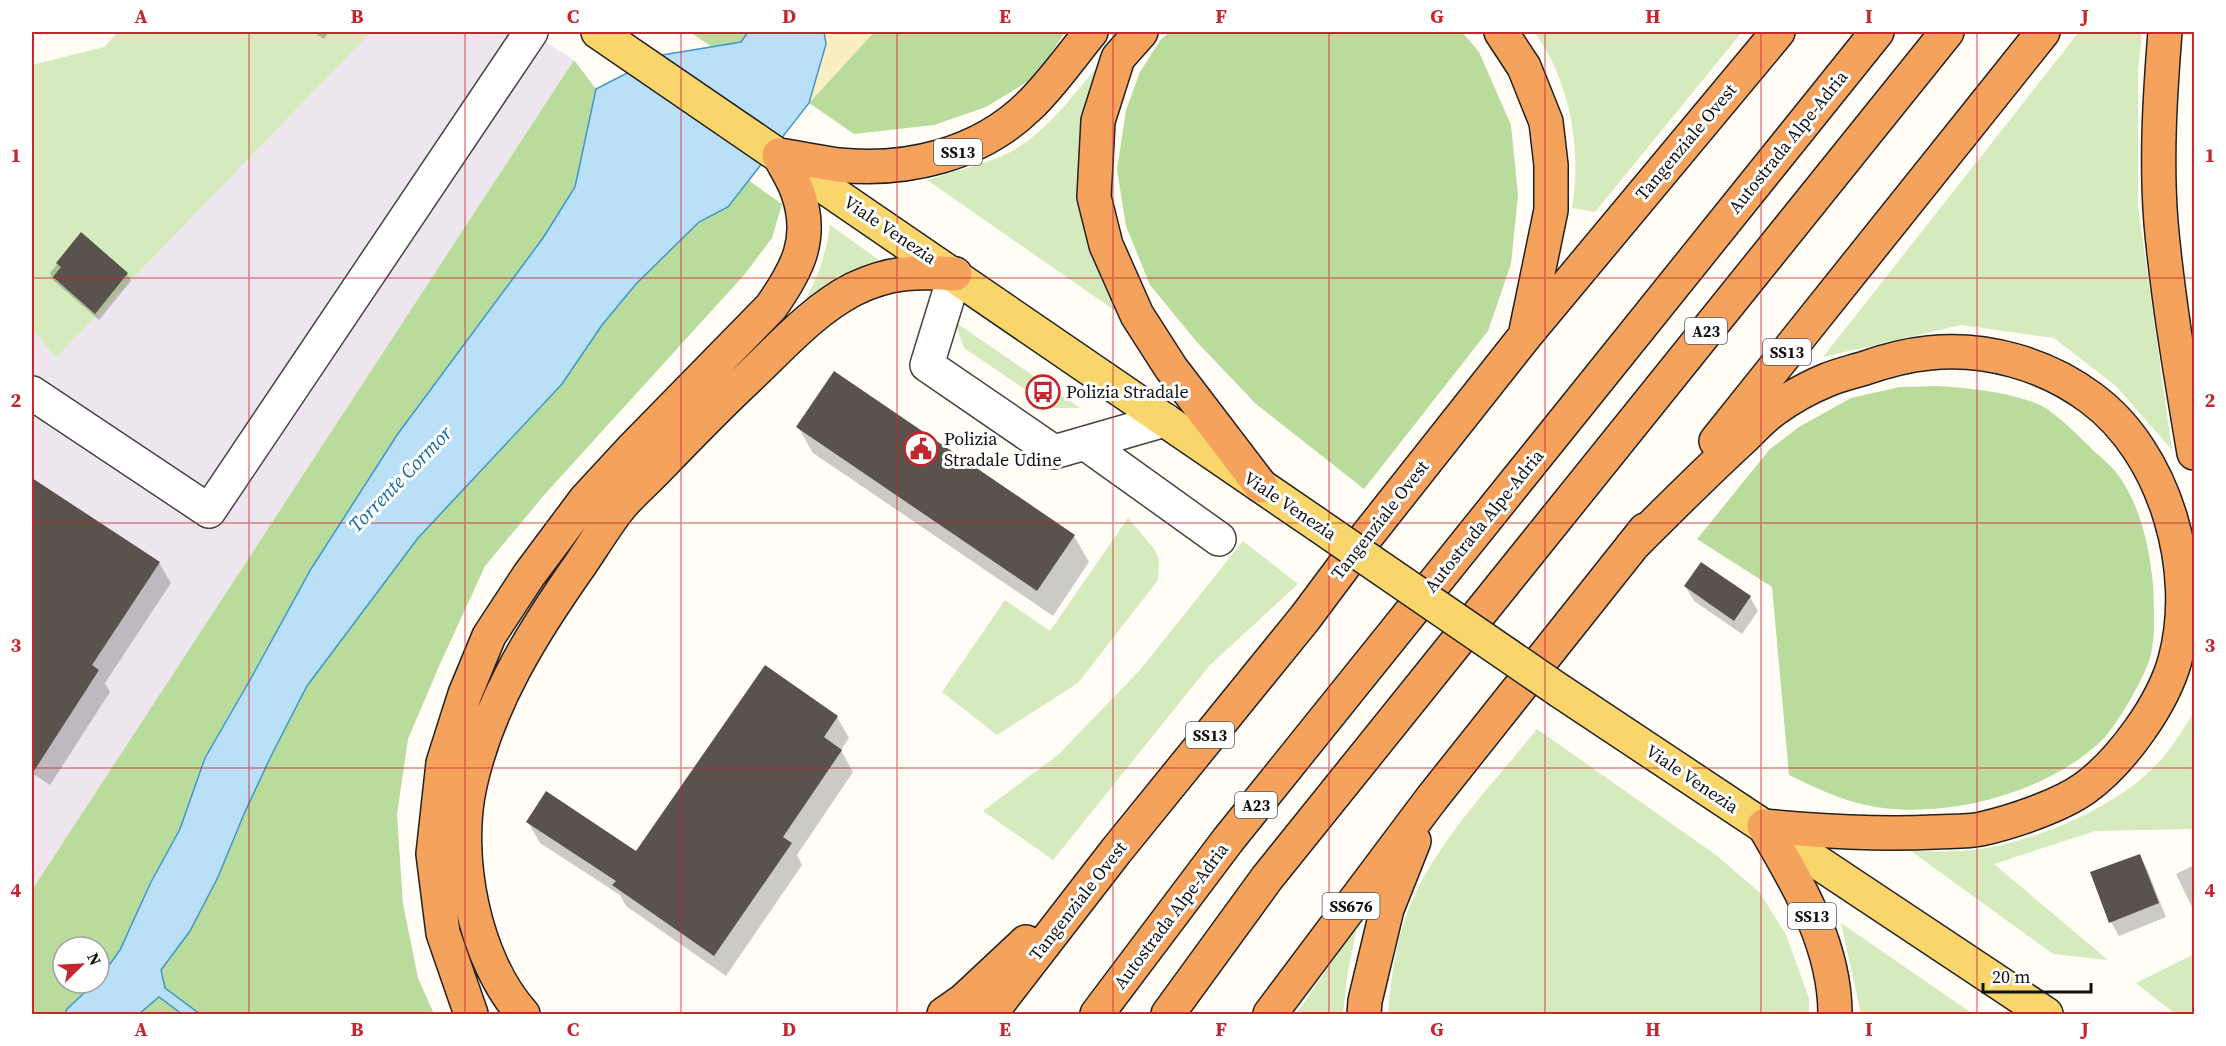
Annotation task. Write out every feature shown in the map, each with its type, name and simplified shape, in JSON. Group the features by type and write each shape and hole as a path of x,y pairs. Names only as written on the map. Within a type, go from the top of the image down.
{"highway":[{"name":"SS13","path":"776,153 839,165 880,166 920,162 958,152 990,136 1029,106 1090,32"},
{"path":"1141,32 1118,58 1098,121 1094,197 1106,245 1143,324 1171,368 1261,486"},
{"path":"1501,32 1524,67 1546,122 1551,165 1551,210 1525,336"},
{"name":"Tangenziale Ovest","path":"990,1014 1116,852 1305,618 1525,336 1778,32"},
{"name":"Autostrada Alpe-Adria","path":"1097,1014 1235,830 1877,32"},
{"name":"A23","path":"1168,1014 1275,868 1947,32"},
{"name":"SS13","path":"1364,1014 1365,1001 1387,909 1432,798 2043,32"},
{"path":"2165,32 2159,110 2161,221 2178,358 2194,453"},
{"path":"471,1014 443,933 433,854 443,763 465,694 489,636 529,575 585,500 771,307 788,282 800,260 805,238 803,213 798,191 776,153"},
{"path":"523,1014 513,1004 487,956 472,903 463,841 470,786 494,711 521,655 550,608 619,508 716,408 804,324 854,289 891,275 920,272 955,274"},
{"path":"1632,546 1716,463 1776,408 1827,379 1881,363 1928,353 1970,352 2020,362 2053,374 2092,399 2124,430 2145,459 2167,504 2180,558 2183,612 2175,662 2154,709 2122,754 2084,789 2038,812 1979,830 1916,833 1842,832 1764,826"},
{"name":"SS676","path":"1270,1014 1432,798"},
{"name":"SS13","path":"1764,826 1810,912 1828,958 1835,996 1835,1014"},
{"path":"945,1014 964,1000 1028,941 1116,852"}],"main road":[{"name":"Viale Venezia","path":"599,32 1560,691 2046,1014"}],"lane":[{"path":"32,393 209,510 531,32"},
{"path":"955,274 927,365 1054,453 1165,420"},
{"path":"1085,443 1219,539"}],"shaded area":[{"path":"371,32 530,32 574,60 32,890 32,329 56,358"}],"green space":[{"path":"118,32 312,32 315,34 317,32 371,32 56,358 32,329 32,65 104,47"},
{"path":"690,32 748,32 741,42 712,47"},
{"path":"874,32 1065,32 1035,77 986,107 934,125 854,134 809,103"},
{"path":"1170,32 1462,32 1479,52 1511,125 1518,195 1511,264 1488,331 1364,489 1256,404 1196,341 1150,285 1126,226 1117,170 1126,110 1140,72 1161,39"},
{"path":"1534,32 1742,32 1595,212 1572,208 1575,163 1570,116 1557,71"},
{"path":"2079,32 2142,32 2138,72 2138,206 2172,450 2117,387 2054,338 1961,325 1823,357"},
{"path":"574,60 596,89 575,187 543,238 397,435 311,569 202,766 180,829 151,882 120,950 111,962 111,935 51,935 51,995 82,995 67,1009 65,1014 32,1014 32,890"},
{"path":"1099,65 1082,128 1127,319 927,180 1002,156 1031,139 1055,116"},
{"path":"748,180 782,204 772,238 745,274 545,494 485,566 408,739 397,815 403,904 418,978 434,1014 200,1014 165,988 161,970 190,931 218,877 271,756 307,686 418,538 562,384 602,325 636,284 699,222 728,207"},
{"path":"830,225 879,260 840,276 805,300 821,264"},
{"path":"955,322 1080,408 1053,408 964,348"},
{"path":"1937,386 1976,389 2040,405 2068,426 2115,471 2131,496 2146,540 2153,585 2153,641 2150,658 2135,691 2106,736 2077,760 2053,775 1997,797 1968,804 1939,809 1883,808 1846,800 1789,775 1772,587 1697,539 1770,449 1799,427 1851,398 1900,387"},
{"path":"1128,518 1155,550 1159,560 1158,580 1078,683 997,735 942,692 1005,600 1050,631"},
{"path":"1243,541 1298,584 1209,666 1053,860 983,811 1058,755 1140,670"},
{"path":"2194,711 2194,829 2095,831 1994,864 2108,960 2053,954 1911,851 1961,851 2010,843 2062,825 2088,813 2112,800 2151,770 2175,742"},
{"path":"1537,729 1716,855 1760,893 1786,935 1809,998 1809,1014 1388,1014 1397,949 1408,911 1419,886 1465,816"},
{"path":"1841,923 1973,1014 1861,1014"},
{"path":"1357,926 1347,977 1343,1014 1296,1014"},
{"path":"2194,954 2194,1014 2175,1014 2136,983"},
{"path":"159,997 182,1014 139,1014"}],"sand":[{"path":"824,32 874,32 809,103 826,44"}],"water":[{"name":"Torrente Cormor","path":"748,32 824,32 826,44 809,103 728,207 699,222 636,284 602,325 562,384 418,538 307,686 271,756 218,877 190,931 161,970 165,988 200,1014 182,1014 159,997 139,1014 65,1014 67,1009 82,995 111,995 111,962 120,950 151,882 180,829 205,758 311,569 397,435 543,238 575,187 596,89 662,55 741,42"}],"building":[{"path":"81,232 128,273 95,314 53,277 61,267 56,263"},
{"path":"834,371 1075,535 1037,591 796,427"},
{"path":"32,478 160,562 92,665 99,670 32,774"},
{"path":"1701,562 1751,596 1734,621 1684,586"},
{"path":"765,665 838,716 824,737 842,750 783,837 792,843 714,956 612,885 616,881 526,822 546,791 636,851"},
{"path":"2140,854 2159,903 2109,923 2090,872"}],"place":[{"name":"Polizia Stradale","path":"1043,392"},
{"name":"Polizia Stradale Udine","path":"921,449"}]}
